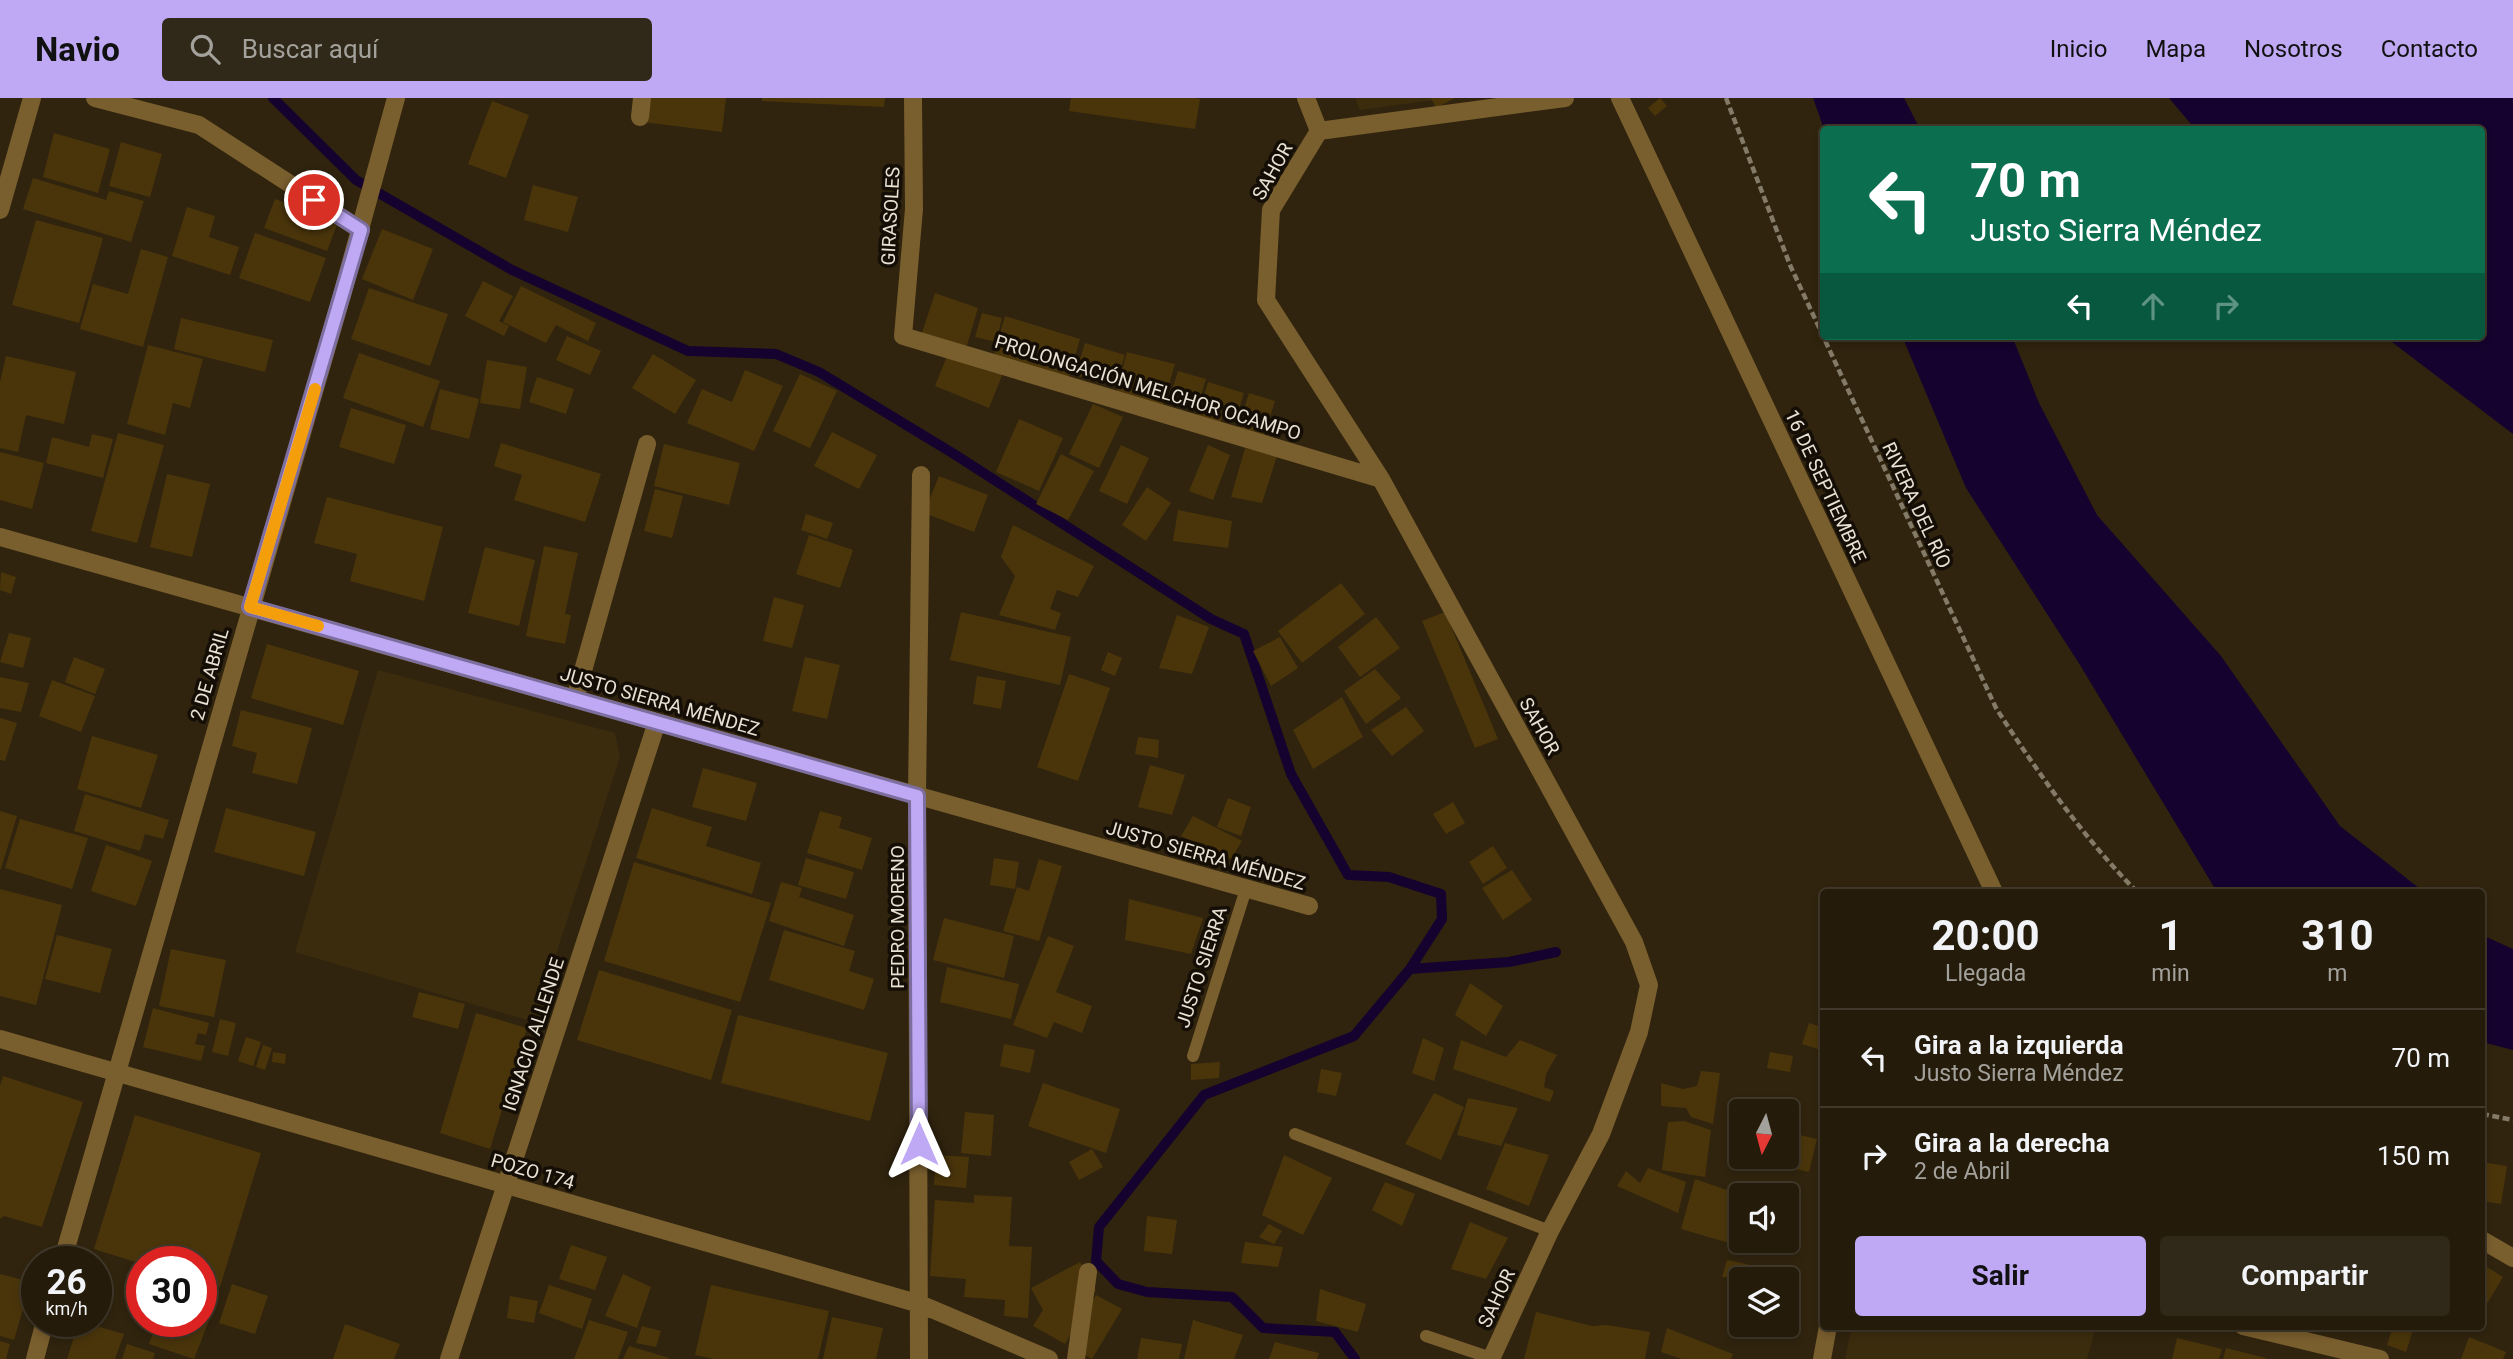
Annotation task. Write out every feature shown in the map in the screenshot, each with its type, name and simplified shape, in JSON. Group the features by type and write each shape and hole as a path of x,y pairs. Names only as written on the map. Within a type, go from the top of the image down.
{"street":[{"path":"0,210 32,98"},
{"path":"95,98 199,125 361,230"},
{"name":"2 DE ABRIL","path":"67,1246 361,230 396,98"},
{"path":"640,117 642,98"},
{"name":"GIRASOLES","path":"903,337 914,209 913,98"},
{"path":"1306,98 1319,131 1564,98"},
{"name":"16 DE SEPTIEMBRE","path":"1620,98 1993,889"},
{"name":"SAHOR","path":"1319,131 1271,210 1266,300 1381,479 1634,942 1649,985 1639,1032 1601,1134 1550,1231 1491,1358"},
{"name":"PROLONGACIÓN MELCHOR OCAMPO","path":"903,337 1381,479"},
{"path":"575,699 648,444"},
{"name":"PEDRO MORENO","path":"919,1359 917,796 921,475"},
{"name":"JUSTO SIERRA MÉNDEZ","path":"0,537 1310,906"},
{"name":"IGNACIO ALLENDE","path":"449,1359 657,722"},
{"name":"POZO 174","path":"0,1039 920,1304 1049,1359"},
{"path":"2485,1242 2513,1258"},
{"path":"1076,1359 1088,1272"},
{"path":"1822,1359 1827,1330"},
{"path":"2260,1330 2380,1359"},
{"path":"34,1359 40,1337"}],"lane":[{"name":"JUSTO SIERRA","path":"1193,1056 1246,889"},
{"path":"1295,1134 1550,1231"},
{"path":"1426,1336 1491,1358"}],"path":[{"name":"RIVERA DEL RÍO","path":"1726,98 1790,265 1820,330"},
{"name":"RIVERA DEL RÍO","path":"1825,340 1996,708 2028,757 2084,831 2134,889"},
{"path":"2485,1115 2513,1120"}],"shaded area":[{"path":"1355,98 1448,98 1360,110"},
{"path":"1813,98 1904,98 1918,126 1823,126"},
{"path":"2169,98 2513,98 2513,434 2389,340 2485,340 2485,126 2192,126"},
{"path":"1904,340 2014,340 2039,403 2097,515 2221,656 2340,826 2420,889 2215,889 2080,665 1966,488"},
{"path":"378,670 615,733 620,757 534,1022 295,952"},
{"path":"2485,936 2513,949 2513,1050 2485,1043"},
{"path":"1851,1330 2095,1330 2087,1359 1845,1359"}],"building":[{"path":"646,98 726,98 722,132 643,122"},
{"path":"762,98 885,98 884,107 762,101"},
{"path":"1071,98 1200,99 1195,129 1069,111"},
{"path":"1431,98 1455,98 1436,108"},
{"path":"1660,98 1667,106 1655,116 1648,108"},
{"path":"492,101 529,115 506,178 468,164"},
{"path":"54,133 110,149 98,193 43,177"},
{"path":"121,142 162,154 150,197 109,186"},
{"path":"33,178 106,200 109,191 144,201 131,242 23,209"},
{"path":"533,185 578,197 568,232 524,220"},
{"path":"275,199 338,222 327,251 264,228"},
{"path":"187,207 215,216 209,237 239,247 230,275 172,256"},
{"path":"36,220 103,238 79,323 12,305"},
{"path":"382,229 433,249 413,300 362,279"},
{"path":"255,233 326,258 310,302 239,278"},
{"path":"141,249 168,257 143,347 80,329 93,284 128,294"},
{"path":"483,281 513,296 499,321 509,326 504,336 465,316"},
{"path":"521,286 596,323 588,341 556,325 546,343 503,322"},
{"path":"369,288 448,314 430,366 351,339"},
{"path":"935,293 978,308 965,352 920,339"},
{"path":"982,313 1002,318 996,342 975,337"},
{"path":"1005,316 1080,339 1068,380 993,358"},
{"path":"181,318 273,340 265,372 174,349"},
{"path":"567,336 601,351 590,375 556,360"},
{"path":"1085,343 1125,355 1115,387 1075,375"},
{"path":"148,345 203,359 190,408 173,403 165,435 127,424"},
{"path":"949,351 1003,373 989,408 935,386"},
{"path":"1127,352 1175,364 1163,405 1116,392"},
{"path":"359,353 440,381 423,427 343,398"},
{"path":"653,354 696,380 675,414 632,388"},
{"path":"6,356 76,372 64,424 26,415 18,452 0,448 0,382"},
{"path":"487,360 527,367 520,409 480,403"},
{"path":"745,370 783,386 754,451 687,423 702,389 732,402"},
{"path":"1178,371 1206,379 1197,408 1169,400"},
{"path":"800,374 837,391 810,448 773,431"},
{"path":"537,377 574,389 566,414 529,402"},
{"path":"1208,382 1244,393 1239,409 1226,405 1220,424 1197,418"},
{"path":"440,389 479,399 469,439 430,429"},
{"path":"1249,393 1275,401 1264,436 1238,428"},
{"path":"1093,404 1123,417 1099,468 1069,454"},
{"path":"351,408 406,425 394,464 339,447"},
{"path":"1019,419 1063,438 1039,491 996,472"},
{"path":"832,432 877,455 859,489 814,466"},
{"path":"118,433 164,445 137,543 91,531"},
{"path":"92,434 113,439 103,478 46,463 52,437 89,447"},
{"path":"501,443 601,474 585,522 514,500 522,475 494,466"},
{"path":"664,444 740,463 729,505 654,486"},
{"path":"1121,445 1149,458 1127,504 1099,491"},
{"path":"1208,445 1230,455 1213,500 1189,491"},
{"path":"1245,448 1277,456 1262,503 1231,497"},
{"path":"0,452 44,463 32,509 0,500"},
{"path":"1061,454 1094,471 1068,520 1036,504"},
{"path":"167,474 210,484 192,557 150,547"},
{"path":"939,476 988,495 974,532 924,513"},
{"path":"1147,487 1171,503 1146,541 1122,525"},
{"path":"655,489 683,496 672,538 644,531"},
{"path":"327,497 443,527 424,601 350,581 357,554 314,543"},
{"path":"1178,510 1232,521 1228,548 1173,541"},
{"path":"806,514 833,523 827,539 801,530"},
{"path":"1013,525 1094,566 1078,597 1057,590 1050,609 1061,613 1055,630 999,615 1015,576 1001,557"},
{"path":"809,535 853,550 840,588 796,574"},
{"path":"544,546 578,553 565,614 571,615 565,644 526,636"},
{"path":"485,547 535,560 519,626 468,613"},
{"path":"1,572 16,577 11,594 0,590"},
{"path":"1341,583 1365,614 1302,663 1278,631"},
{"path":"774,597 804,605 792,648 763,641"},
{"path":"961,612 1071,637 1060,685 950,660"},
{"path":"1445,612 1498,739 1475,748 1422,621"},
{"path":"1177,615 1209,627 1192,674 1159,668"},
{"path":"1376,617 1400,648 1360,677 1338,647"},
{"path":"9,633 31,638 23,668 0,662"},
{"path":"1280,637 1298,668 1271,686 1253,651"},
{"path":"267,644 359,671 343,725 251,698"},
{"path":"1108,652 1122,658 1115,676 1101,670"},
{"path":"74,657 105,669 95,694 65,682"},
{"path":"805,657 840,665 827,719 792,711"},
{"path":"1375,669 1401,698 1366,724 1344,691"},
{"path":"1069,674 1110,688 1078,781 1037,767"},
{"path":"977,676 1006,681 1001,709 973,704"},
{"path":"0,677 29,683 21,712 0,708"},
{"path":"52,680 95,696 81,732 39,716"},
{"path":"1342,697 1363,737 1313,769 1293,730"},
{"path":"1406,707 1424,731 1392,756 1371,730"},
{"path":"241,710 312,728 297,784 252,773 257,753 232,746"},
{"path":"0,718 17,723 5,761 0,760"},
{"path":"92,736 158,755 141,808 77,789"},
{"path":"1138,737 1159,740 1158,758 1135,754"},
{"path":"1150,765 1185,775 1172,815 1138,807"},
{"path":"703,768 757,783 746,821 692,807"},
{"path":"85,794 169,820 163,839 145,834 140,851 74,831"},
{"path":"1228,798 1251,807 1241,836 1217,827"},
{"path":"1453,802 1465,823 1446,834 1433,814"},
{"path":"226,808 316,832 304,876 214,852"},
{"path":"652,808 712,827 706,846 761,863 752,894 636,858"},
{"path":"0,811 17,816 1,869 0,869"},
{"path":"820,811 842,817 839,828 872,838 862,870 807,853"},
{"path":"1193,816 1242,841 1231,859 1181,836"},
{"path":"20,819 88,838 72,889 5,868"},
{"path":"106,845 152,861 136,906 91,891"},
{"path":"1493,846 1507,868 1483,884 1469,862"},
{"path":"806,858 854,872 846,899 798,885"},
{"path":"994,858 1019,862 1015,889 990,885"},
{"path":"1039,859 1062,866 1039,941 1003,931 1017,887 1029,891"},
{"path":"634,862 771,903 740,1002 604,961"},
{"path":"1512,870 1532,900 1503,920 1482,888"},
{"path":"781,882 802,888 799,897 854,915 844,946 769,921"},
{"path":"0,889 62,905 36,1005 0,996"},
{"path":"1129,899 1203,918 1191,954 1125,940"},
{"path":"944,918 1014,936 1004,978 933,960"},
{"path":"784,930 855,951 849,971 874,979 864,1010 769,980"},
{"path":"57,935 112,949 100,993 45,979"},
{"path":"1048,936 1074,946 1056,992 1092,1006 1082,1033 1054,1022 1047,1038 1013,1025"},
{"path":"171,949 226,960 214,1017 159,1006"},
{"path":"947,967 1019,984 1011,1019 940,1002"},
{"path":"599,970 732,1010 711,1080 577,1040"},
{"path":"1470,983 1503,1006 1486,1036 1455,1015"},
{"path":"419,992 465,1004 458,1029 412,1017"},
{"path":"153,1008 209,1023 206,1035 198,1033 195,1044 205,1046 201,1061 143,1047"},
{"path":"476,1013 527,1028 490,1149 440,1133"},
{"path":"738,1015 888,1053 870,1121 721,1083"},
{"path":"220,1019 236,1023 228,1056 212,1052"},
{"path":"1809,1023 1820,1027 1820,1050 1802,1044"},
{"path":"246,1037 261,1042 253,1066 238,1061"},
{"path":"1423,1038 1444,1048 1434,1081 1412,1073"},
{"path":"1461,1040 1506,1057 1520,1040 1557,1055 1546,1074 1544,1087 1554,1091 1550,1102 1453,1069"},
{"path":"1004,1044 1035,1050 1030,1073 1000,1066"},
{"path":"263,1045 272,1048 265,1070 256,1067"},
{"path":"273,1052 286,1054 285,1064 272,1062"},
{"path":"1770,1052 1793,1056 1790,1072 1767,1068"},
{"path":"1220,1062 1219,1078 1191,1080 1191,1064"},
{"path":"1321,1069 1342,1073 1336,1096 1317,1092"},
{"path":"1701,1071 1720,1073 1713,1124 1691,1117 1686,1108 1661,1106 1661,1083 1683,1089 1697,1086"},
{"path":"3,1076 83,1102 42,1227 4,1216 0,1219 0,1086"},
{"path":"1043,1083 1120,1109 1106,1153 1028,1126"},
{"path":"1434,1093 1464,1107 1441,1160 1405,1144"},
{"path":"1468,1098 1518,1108 1501,1146 1457,1135"},
{"path":"965,1112 994,1115 991,1156 961,1153"},
{"path":"135,1115 261,1153 220,1287 217,1286 217,1246 126,1246 126,1259 112,1255 112,1246 95,1246"},
{"path":"1684,1121 1711,1130 1705,1177 1662,1170 1668,1122"},
{"path":"1799,1135 1817,1139 1809,1172 1796,1169 1799,1169"},
{"path":"1505,1143 1549,1155 1529,1206 1486,1189"},
{"path":"1092,1149 1103,1167 1079,1180 1069,1162"},
{"path":"936,1155 969,1157 966,1188 934,1185"},
{"path":"1284,1155 1332,1178 1303,1235 1262,1215"},
{"path":"2485,1162 2507,1166 2501,1204 2485,1201"},
{"path":"1648,1168 1686,1182 1678,1213 1617,1186 1626,1171 1640,1183"},
{"path":"1695,1179 1729,1191 1729,1243 1681,1229"},
{"path":"1385,1182 1415,1194 1402,1226 1372,1210"},
{"path":"974,1195 1012,1197 1009,1246 1032,1247 1028,1318 1004,1316 1005,1300 964,1297 966,1279 930,1276 935,1200 974,1203"},
{"path":"1147,1216 1177,1220 1172,1254 1144,1251"},
{"path":"1470,1222 1508,1238 1486,1279 1451,1269"},
{"path":"1269,1224 1282,1231 1274,1244 1259,1237"},
{"path":"1245,1242 1283,1247 1278,1267 1241,1263"},
{"path":"571,1245 607,1257 595,1290 559,1279"},
{"path":"1727,1260 1760,1267 1729,1267 1729,1277 1722,1277"},
{"path":"1080,1262 1096,1290 1065,1344 1033,1326 1043,1310 1031,1288"},
{"path":"2485,1266 2503,1277 2485,1307"},
{"path":"0,1274 21,1279 21,1316 14,1340 0,1336"},
{"path":"623,1274 651,1287 637,1328 605,1316"},
{"path":"232,1284 268,1296 255,1334 219,1323"},
{"path":"549,1285 592,1299 582,1329 539,1313"},
{"path":"711,1285 829,1311 818,1359 714,1359 695,1355"},
{"path":"1320,1289 1366,1304 1358,1332 1316,1321"},
{"path":"1096,1295 1122,1309 1092,1359 1068,1346"},
{"path":"510,1296 538,1301 534,1323 507,1318"},
{"path":"1536,1312 1592,1326 1607,1325 1650,1332 1645,1359 1524,1359"},
{"path":"832,1317 883,1328 876,1359 823,1359"},
{"path":"589,1320 628,1332 618,1359 574,1359"},
{"path":"1193,1320 1243,1335 1234,1359 1184,1359"},
{"path":"345,1324 400,1344 394,1359 333,1359"},
{"path":"642,1326 661,1331 656,1347 636,1343"},
{"path":"1667,1328 1733,1354 1731,1359 1682,1359 1661,1352"},
{"path":"2392,1330 2413,1330 2406,1352 2387,1345"},
{"path":"112,1331 124,1334 115,1359 67,1359 74,1337 112,1337"},
{"path":"151,1337 203,1337 194,1359 149,1344"},
{"path":"2469,1337 2506,1352 2503,1359 2461,1359"},
{"path":"1141,1338 1182,1344 1179,1359 1137,1359"},
{"path":"2177,1338 2222,1349 2219,1359 2172,1359"},
{"path":"0,1341 10,1344 6,1359 0,1359"},
{"path":"1275,1342 1319,1353 1317,1359 1269,1359"},
{"path":"127,1344 155,1353 153,1359 122,1359"},
{"path":"629,1346 669,1358 669,1359 623,1359"},
{"path":"2226,1348 2266,1358 2266,1359 2223,1359"}],"waterway":[{"path":"273,98 356,180 512,270 688,351 776,354 819,372 954,454 1211,619 1244,634 1291,774 1348,875 1389,877 1441,894 1442,919 1410,969"},
{"path":"1355,1359 1335,1332 1263,1328 1232,1297 1147,1292 1118,1284 1096,1261 1099,1227 1204,1095 1354,1036 1410,969 1509,962 1556,952"}],"slow traffic":[{"path":"315,389 250,607 318,626"}],"route":[{"path":"314,200 361,230 250,607 917,796 919,1144"}]}
